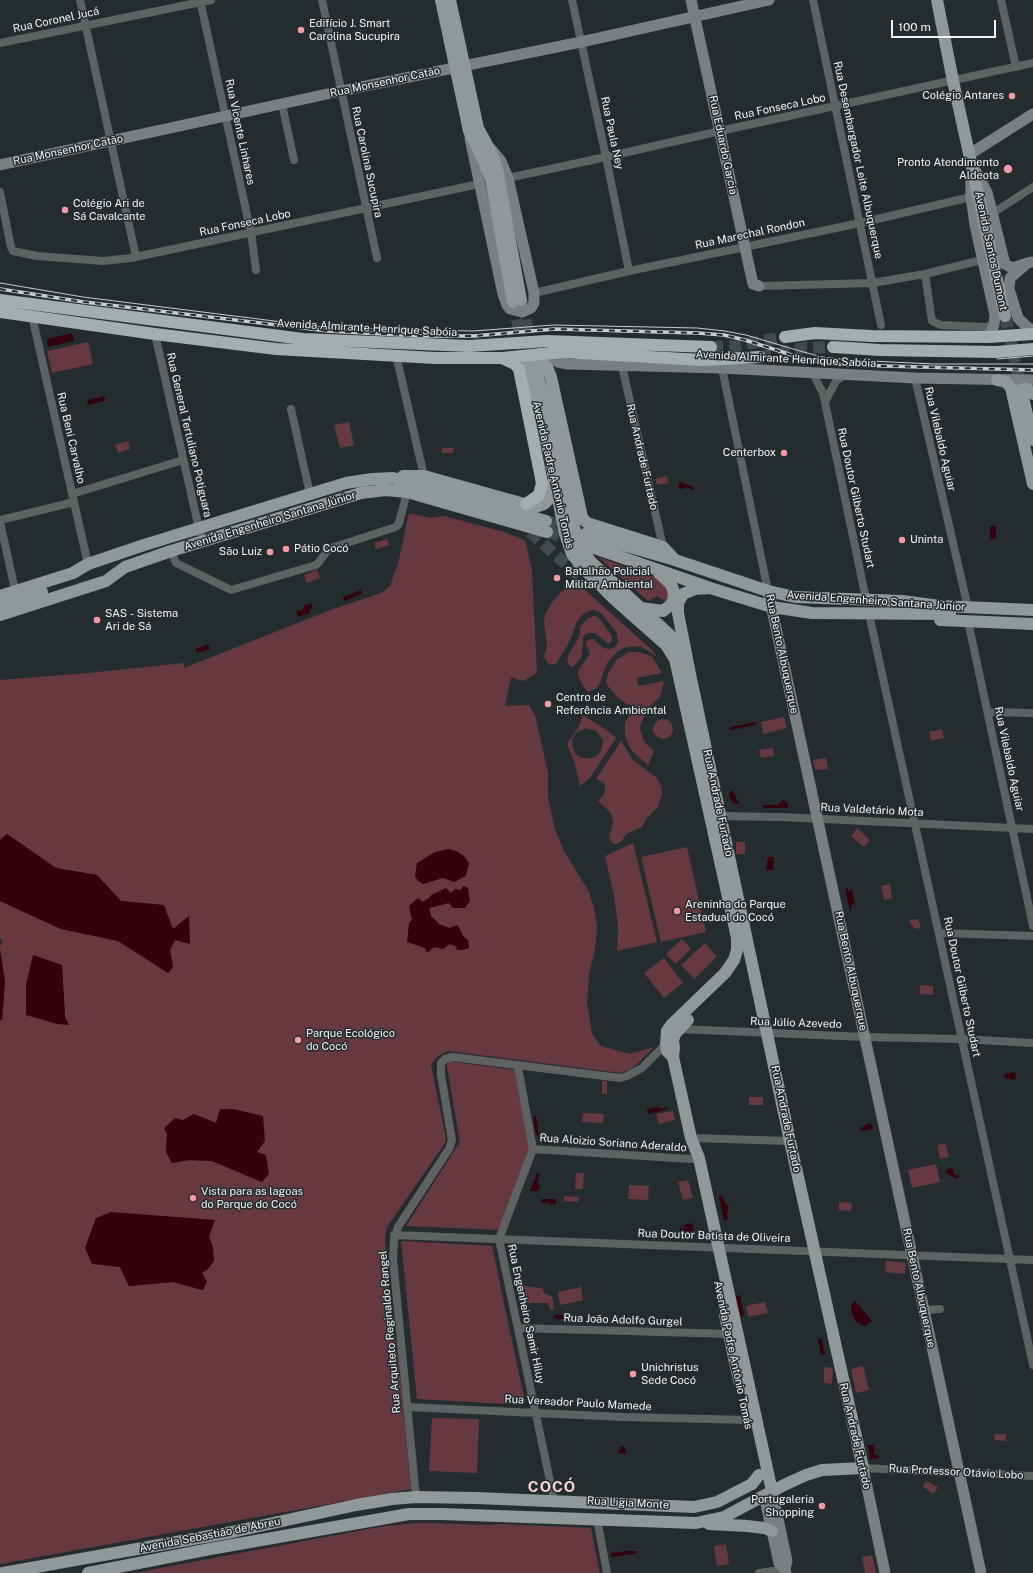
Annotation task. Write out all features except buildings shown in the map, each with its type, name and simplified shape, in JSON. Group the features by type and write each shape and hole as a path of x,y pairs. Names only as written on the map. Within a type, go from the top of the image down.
{"highway":[{"name":"Avenida Almirante Henrique Sabóia","path":"0,300 303,340 469,346 552,341 711,347"},
{"name":"Avenida Almirante Henrique Sabóia","path":"0,312 154,334 276,349 435,358 502,358 563,352 702,360 760,357"},
{"name":"Avenida Almirante Henrique Sabóia","path":"785,337 815,333 871,336 988,337 1033,334"},
{"name":"Avenida Almirante Henrique Sabóia","path":"833,347 880,350 996,352 1033,349"},
{"path":"502,358 515,364 519,369 528,370 542,483 539,495 526,504"}],"main road":[{"path":"441,0 459,67 476,124 491,152 497,169 517,301 490,178 482,157 469,131 459,67 450,0"},
{"name":"Avenida Santos Dumont","path":"937,0 971,158 1002,317"},
{"path":"551,377 552,368 558,362"},
{"path":"528,370 522,367 525,365 540,363 547,367 551,377 582,517"},
{"name":"Avenida Padre Antônio Tomás","path":"528,370 554,478 565,534 572,554 581,566 613,598 666,645 676,659 716,816 737,944 735,955 731,966 671,1025 666,1037 666,1044 667,1051 672,1057"},
{"name":"Avenida Padre Antônio Tomás","path":"528,370 558,451 578,545 591,562 673,638 684,654 688,665"},
{"path":"997,380 1006,382 1023,395 1033,440"},
{"path":"1023,395 1033,484"},
{"path":"565,439 565,485"},
{"path":"393,478 406,475 424,476 538,507 548,500 554,478"},
{"name":"Avenida Engenheiro Santana Júnior","path":"0,596 73,573 88,564 144,545 346,483 393,478 547,526 519,524 407,492 385,490 361,492 171,551 126,567 106,581 0,615"},
{"path":"568,499 586,522 663,547 675,560"},
{"path":"519,524 530,532"},
{"name":"Avenida Engenheiro Santana Júnior","path":"1033,610 939,610 909,614 869,614 812,613 772,607 710,588 642,564 586,539 675,560 768,591 795,597 902,601 939,610 1033,617"},
{"path":"0,589 71,566 88,564"},
{"path":"641,608 663,611 672,604 674,595 670,583 665,578 642,564"},
{"path":"0,606 126,567"},
{"path":"585,581 597,590 613,598"},
{"path":"688,665 678,612 678,603 683,594 688,591 695,588 710,588"},
{"path":"902,601 966,599 1033,602"},
{"path":"909,614 936,620 1033,624"},
{"name":"Rua Andrade Furtado","path":"688,665 716,816 752,961 790,1141 863,1468"},
{"path":"679,1029 728,981 742,963 747,960 752,961"},
{"path":"695,1013 708,989 728,981"},
{"name":"Avenida Padre Antônio Tomás","path":"679,1029 674,1040 672,1057 691,1138 699,1158 714,1248"},
{"name":"Avenida Padre Antônio Tomás","path":"691,1138 691,1159 714,1248 768,1493"},
{"name":"Avenida Padre Antônio Tomás","path":"733,1334 759,1475 768,1493"},
{"name":"Rua Professor Otávio Lobo","path":"768,1493 806,1475 822,1470 863,1468"},
{"name":"Rua Ligia Monte","path":"416,1497 554,1500 694,1507 717,1502 752,1484 759,1475"},
{"name":"Rua Ligia Monte","path":"418,1514 696,1523 724,1517 768,1493"},
{"name":"Avenida Sebastião de Abreu","path":"4,1573 249,1529 356,1505 416,1497"},
{"name":"Avenida Sebastião de Abreu","path":"88,1573 280,1536 388,1517 418,1514"},
{"path":"280,1536 276,1533 276,1530 280,1526 305,1516"},
{"path":"696,1523 753,1526 772,1531"},
{"path":"210,1549 223,1542 244,1537 249,1533 249,1529"}],"street":[{"path":"80,0 136,256"},
{"name":"Rua Coronel Jucá","path":"0,43 211,0"},
{"name":"Rua Carolina Sucupira","path":"322,0 377,258"},
{"name":"Rua Paula Ney","path":"572,0 629,271"},
{"name":"Rua Eduardo Garcia","path":"691,0 753,284 759,286"},
{"name":"Rua Monsenhor Catão","path":"0,165 341,91 581,42 769,0"},
{"name":"Rua Desembargador Leite Albuquerque","path":"813,0 881,325"},
{"path":"1001,0 1016,67"},
{"name":"Rua Vicente Linhares","path":"201,1 251,232 256,270"},
{"name":"Rua Fonseca Lobo","path":"508,178 606,158 720,131 1033,63"},
{"path":"282,104 294,160"},
{"path":"971,158 1033,114"},
{"path":"469,131 503,294 510,309 518,312 526,311 534,303 534,293 508,178 501,161 483,137"},
{"name":"Avenida Santos Dumont","path":"971,158 971,197 982,260 1002,317"},
{"name":"Avenida Santos Dumont","path":"971,158 987,192 1005,264 1012,268 1032,261"},
{"name":"Rua Fonseca Lobo","path":"0,192 13,251 36,256 103,261 136,256 479,184"},
{"path":"993,213 1033,187"},
{"name":"Rua Marechal Rondon","path":"534,293 745,246 860,223 971,197"},
{"path":"759,286 872,283 925,274 982,260"},
{"name":"Avenida Santos Dumont","path":"988,337 1002,317 1010,278 1017,271 1032,261"},
{"path":"925,274 932,321 941,325 985,327 1002,317"},
{"name":"Rua Beni Carvalho","path":"32,316 88,564"},
{"name":"Avenida Santos Dumont","path":"1002,317 1022,323 1033,330"},
{"name":"Rua General Tertuliano Potiguara","path":"154,334 202,542"},
{"name":"Avenida Almirante Henrique Sabóia","path":"541,353 558,362 568,364 722,368 915,378 1033,380"},
{"path":"396,355 424,476"},
{"name":"Rua Andrade Furtado","path":"622,366 663,547"},
{"name":"Rua Bento Albuquerque","path":"722,368 817,819 981,1573"},
{"name":"Rua Doutor Gilberto Studart","path":"812,372 820,387 825,402 866,599"},
{"path":"825,402 838,379 846,374"},
{"name":"Rua Vilebaldo Aguiar","path":"915,378 966,599"},
{"path":"291,409 310,494"},
{"path":"14,585 0,521 73,498 183,460"},
{"path":"171,551 176,563 231,590 316,565 326,551 331,548 396,527 399,523 407,492"},
{"name":"Rua Doutor Gilberto Studart","path":"869,614 1033,1365"},
{"name":"Rua Vilebaldo Aguiar","path":"968,621 1033,926"},
{"path":"988,712 1033,713"},
{"name":"Rua Valdetário Mota","path":"716,816 1033,828"},
{"path":"939,933 1033,936"},
{"name":"Rua Júlio Azevedo","path":"679,1029 1033,1043"},
{"name":"Rua Arquiteto Reginaldo Rangel","path":"416,1497 394,1259 394,1235 449,1149 452,1140 441,1075 441,1063 449,1057 518,1067 620,1078 642,1068 666,1044"},
{"path":"518,1067 533,1149"},
{"name":"Rua Aloizio Soriano Aderaldo","path":"691,1138 790,1141"},
{"name":"Rua Aloizio Soriano Aderaldo","path":"533,1149 691,1159"},
{"name":"Rua Engenheiro Samir Hiluy","path":"533,1149 499,1239 554,1500"},
{"name":"Rua Doutor Batista de Oliveira","path":"394,1235 1033,1260"},
{"path":"924,1310 940,1309"},
{"name":"Rua João Adolfo Gurgel","path":"518,1328 733,1334"},
{"name":"Rua Vereador Paulo Mamede","path":"408,1407 623,1417 748,1420"},
{"name":"Rua Andrade Furtado","path":"863,1468 885,1573"},
{"name":"Rua Professor Otávio Lobo","path":"863,1468 1033,1476"},
{"name":"Avenida Padre Antônio Tomás","path":"768,1493 772,1531 779,1563 785,1571"},
{"name":"Avenida Padre Antônio Tomás","path":"768,1493 787,1562 785,1571"},
{"path":"597,1519 607,1573"},
{"path":"759,1573 785,1571"}],"shaded area":[{"path":"72,333 74,341 48,347 47,339"},
{"path":"88,342 93,364 52,373 47,351"},
{"path":"104,396 104,401 89,405 87,403 88,400"},
{"path":"349,422 354,445 340,448 334,425"},
{"path":"128,441 130,449 118,453 115,445"},
{"path":"442,448 454,448 453,453 442,453"},
{"path":"667,476 668,483 657,485 655,479"},
{"path":"680,482 694,487 693,490 685,487 684,489 678,488"},
{"name":"Parque Ecológico do Cocó","path":"409,513 430,518 444,516 504,532 525,540 532,571 537,673 523,681 511,677 505,706 529,705 535,715 548,773 548,798 555,829 564,851 589,892 595,912 597,928 595,949 589,975 587,1002 592,1034 601,1046 630,1054 654,1047 633,1068 621,1073 448,1051 438,1056 431,1065 446,1138 445,1143 387,1227 385,1239 390,1303 398,1357 411,1489 0,1564 0,1020 2,1020 5,981 0,950 0,946 3,941 0,938 0,901 61,929 118,941 168,973 173,967 170,950 175,939 190,944 173,929 163,905 121,901 97,875 56,868 7,834 0,840 0,680 184,663 184,668 328,611 381,593 390,586 398,564","holes":["461,890 449,902 429,908 431,916 439,924 449,928 458,926 463,936 457,950 457,946 450,944 434,947 409,924 422,902 429,898","33,956 62,965 65,1017","194,1114 216,1123 257,1152 262,1182 212,1161 189,1160 172,1163 166,1152 167,1134","170,1217 215,1220 209,1237 213,1248 208,1269 202,1273 202,1290 173,1282 129,1286 120,1267"]},
{"path":"990,526 996,526 996,539 990,539"},
{"path":"387,539 389,545 376,549 374,543"},
{"path":"597,556 640,573 659,578 670,589 668,603 657,596 648,601"},
{"path":"317,570 320,578 307,583 304,575"},
{"path":"575,581 652,650 657,657 642,647 634,646 624,648 617,652 607,663 599,685 589,692 584,688 578,675 579,669 590,654 586,644 588,640 593,639 603,648 610,649 615,647 618,642 617,633 601,613 593,610 584,613 576,623 570,641 556,664 551,665 544,657 547,646 544,623 545,615 553,601 571,582"},
{"path":"361,590 362,594 344,601 343,597"},
{"path":"311,603 313,608 309,610 310,613 298,617 296,612"},
{"path":"594,616 598,617 612,636 612,641 608,644 595,633 588,633 583,637 582,656 573,667 569,666 567,659 578,639 580,627 588,618"},
{"path":"208,644 210,649 197,653 196,649"},
{"path":"629,652 639,652 653,658 662,673 637,678 638,686 664,681 660,697 651,705 641,723 640,729 644,742 654,751 648,765 633,752 629,746 625,734 625,723 634,706 627,704 618,698 606,682 608,674 616,660"},
{"path":"583,715 616,738 590,778 580,786 574,761 567,744 578,728","holes":["586,728 596,731 603,740 601,751 595,757 591,758 582,758 578,756 572,745 572,740 576,733"]},
{"path":"784,717 787,728 763,734 761,722"},
{"path":"659,719 667,719 673,725 673,733 667,739 659,739 653,733 653,725"},
{"path":"756,722 756,724 741,729 730,730 730,727"},
{"path":"942,729 944,738 931,741 929,732"},
{"path":"621,741 633,760 657,778 661,786 662,793 658,807 647,818 642,827 626,834 622,841 617,844 613,844 609,838 613,822 611,813 598,801 604,794 604,783 596,779"},
{"path":"773,748 774,756 761,758 759,750"},
{"path":"826,758 828,769 815,770 813,760"},
{"path":"732,790 739,804 733,803 730,799 729,794"},
{"path":"783,800 788,803 788,808 763,808 763,805 778,805"},
{"path":"857,828 870,840 864,847 851,836"},
{"path":"7,834 56,868 97,875 121,901 164,905 173,929 189,916 190,944 175,940 170,950 173,967 168,973 118,941 61,929 0,901 0,840"},
{"path":"736,842 745,842 745,854 736,854"},
{"path":"633,843 657,942 617,951 618,926 614,896 605,856"},
{"name":"Areninha do Parque Estadual do Cocó","path":"687,847 706,932 661,942 641,857"},
{"path":"449,849 458,852 465,857 469,863 466,876 454,882 443,878 423,884 418,881 415,876 417,863 435,852"},
{"path":"768,857 774,857 773,870 766,870"},
{"path":"890,884 892,898 884,900 881,886"},
{"path":"463,886 468,888 470,901 465,908 453,908 449,903 429,908 431,916 439,924 449,928 458,925 463,936 468,940 469,948 457,950 456,946 450,944 443,949 434,947 427,953 425,948 407,942 409,923 412,920 409,906 418,898 423,902 431,895 446,888 451,893 455,889 461,890"},
{"path":"848,888 848,891 852,890 855,904 851,905 852,909 850,910 845,889"},
{"path":"919,919 921,929 914,928 910,923 910,920"},
{"path":"682,939 691,949 675,964 666,954"},
{"path":"705,943 717,957 694,979 681,965"},
{"path":"0,950 5,981 2,1020 0,1020"},
{"path":"33,955 62,965 65,1017 69,1025 57,1024 26,1015 26,985"},
{"path":"664,958 683,983 664,998 644,973"},
{"path":"920,985 933,986 933,995 920,994"},
{"path":"446,1061 516,1070 530,1149 500,1230 406,1226 460,1142"},
{"path":"1015,1072 1016,1079 1006,1079 1004,1074"},
{"path":"602,1081 607,1081 607,1094 602,1094"},
{"path":"749,1097 763,1097 763,1105 749,1105"},
{"path":"658,1107 662,1109 667,1107 668,1109 648,1114 647,1109"},
{"path":"220,1109 233,1109 263,1116 265,1141 257,1152 266,1155 269,1174 262,1182 212,1161 189,1160 172,1163 166,1152 167,1134 164,1128 175,1118 183,1120 194,1114 216,1123"},
{"path":"673,1111 675,1120 659,1124 656,1114"},
{"path":"583,1113 604,1114 603,1123 582,1122"},
{"path":"533,1116 536,1116 539,1135 536,1135"},
{"path":"870,1123 873,1128 865,1131 861,1130 860,1128"},
{"path":"945,1143 949,1157 940,1159 937,1145"},
{"path":"936,1164 940,1182 912,1188 908,1170"},
{"path":"947,1169 953,1169 954,1174 959,1176 958,1179 945,1173"},
{"path":"537,1173 540,1174 537,1182 540,1188 537,1191 530,1191"},
{"path":"576,1173 584,1173 583,1189 575,1189"},
{"path":"688,1180 693,1198 683,1200 678,1182"},
{"path":"629,1185 649,1186 648,1200 628,1199"},
{"path":"722,1195 724,1201 729,1207 727,1214 728,1220 724,1221 719,1196"},
{"path":"564,1196 579,1197 578,1202 564,1201"},
{"path":"542,1199 556,1199 556,1204 551,1205 549,1203 541,1202"},
{"path":"839,1202 852,1203 851,1211 839,1210"},
{"path":"111,1212 215,1220 209,1237 213,1248 214,1261 208,1269 202,1273 207,1282 203,1290 173,1282 129,1286 120,1267 92,1264 85,1248 96,1218"},
{"path":"692,1223 694,1231 679,1231 680,1228 689,1228 684,1227 684,1225"},
{"path":"401,1241 492,1246 525,1402 523,1405 417,1399"},
{"path":"886,1261 906,1263 905,1274 885,1272"},
{"path":"521,1273 520,1278 523,1285 542,1288 545,1294 552,1296 554,1309 550,1310 548,1303 525,1303 518,1276"},
{"path":"581,1287 583,1300 560,1305 558,1292"},
{"path":"740,1295 744,1316 741,1317 736,1296"},
{"path":"855,1301 872,1321 865,1326 855,1321 851,1311 851,1306"},
{"path":"765,1302 768,1313 748,1317 746,1306"},
{"path":"555,1315 585,1317 585,1320 554,1319"},
{"path":"821,1338 825,1354 821,1355 818,1339"},
{"path":"863,1366 869,1390 856,1393 851,1369"},
{"path":"824,1367 833,1368 832,1384 824,1383"},
{"path":"432,1418 479,1419 477,1473 429,1471"},
{"path":"995,1434 1006,1434 1006,1441 994,1440"},
{"path":"868,1445 874,1445 874,1456 876,1454 879,1458 870,1460"},
{"path":"621,1446 625,1447 626,1454 618,1453"},
{"path":"926,1481 938,1487 934,1494 923,1487"},
{"path":"414,1523 498,1524 591,1528 600,1573 134,1573 379,1527"},
{"path":"726,1544 729,1564 717,1566 714,1546"},
{"path":"637,1551 637,1553 612,1557 611,1553"},
{"path":"872,1555 876,1573 865,1573 862,1557"}],"tunnel":[{"path":"513,302 527,366"},
{"path":"522,302 532,351"},
{"path":"1005,316 1021,389"},
{"path":"711,347 735,346 785,337"},
{"path":"760,357 803,348 833,347"},
{"path":"546,521 572,530"},
{"path":"530,532 585,581"},
{"path":"547,532 575,540"}],"tram line":[{"path":"0,283 83,297 330,328 473,331 554,325 697,328 746,335 822,357 848,360 934,364 1033,364"},
{"path":"997,359 1033,356"}],"railway":[{"path":"0,289 84,302 328,331 420,336 474,336 555,329 697,333 724,335 798,357 821,362 848,365 1033,370"}],"place":[{"name":"Edifício J. Smart Carolina Sucupira","path":"301,30"},
{"name":"Colégio Antares","path":"1012,96"},
{"name":"Pronto Atendimento Aldeota","path":"1008,169"},
{"name":"Colégio Ari de Sá Cavalcante","path":"65,210"},
{"name":"Centerbox","path":"784,453"},
{"name":"Uninta","path":"902,540"},
{"name":"Pátio Cocó","path":"286,549"},
{"name":"São Luiz","path":"270,552"},
{"name":"Batalhão Policial Militar Ambiental","path":"557,578"},
{"name":"SAS - Sistema Ari de Sá","path":"97,620"},
{"name":"Centro de Referência Ambiental","path":"548,704"},
{"name":"Areninha do Parque Estadual do Cocó","path":"677,911"},
{"name":"Parque Ecológico do Cocó","path":"298,1040"},
{"name":"Vista para as lagoas do Parque do Cocó","path":"193,1198"},
{"name":"Unichristus Sede Cocó","path":"633,1374"},
{"name":"Portugaleria Shopping","path":"822,1506"}],"district":[{"name":"COCÓ","path":"552,1487"}]}
